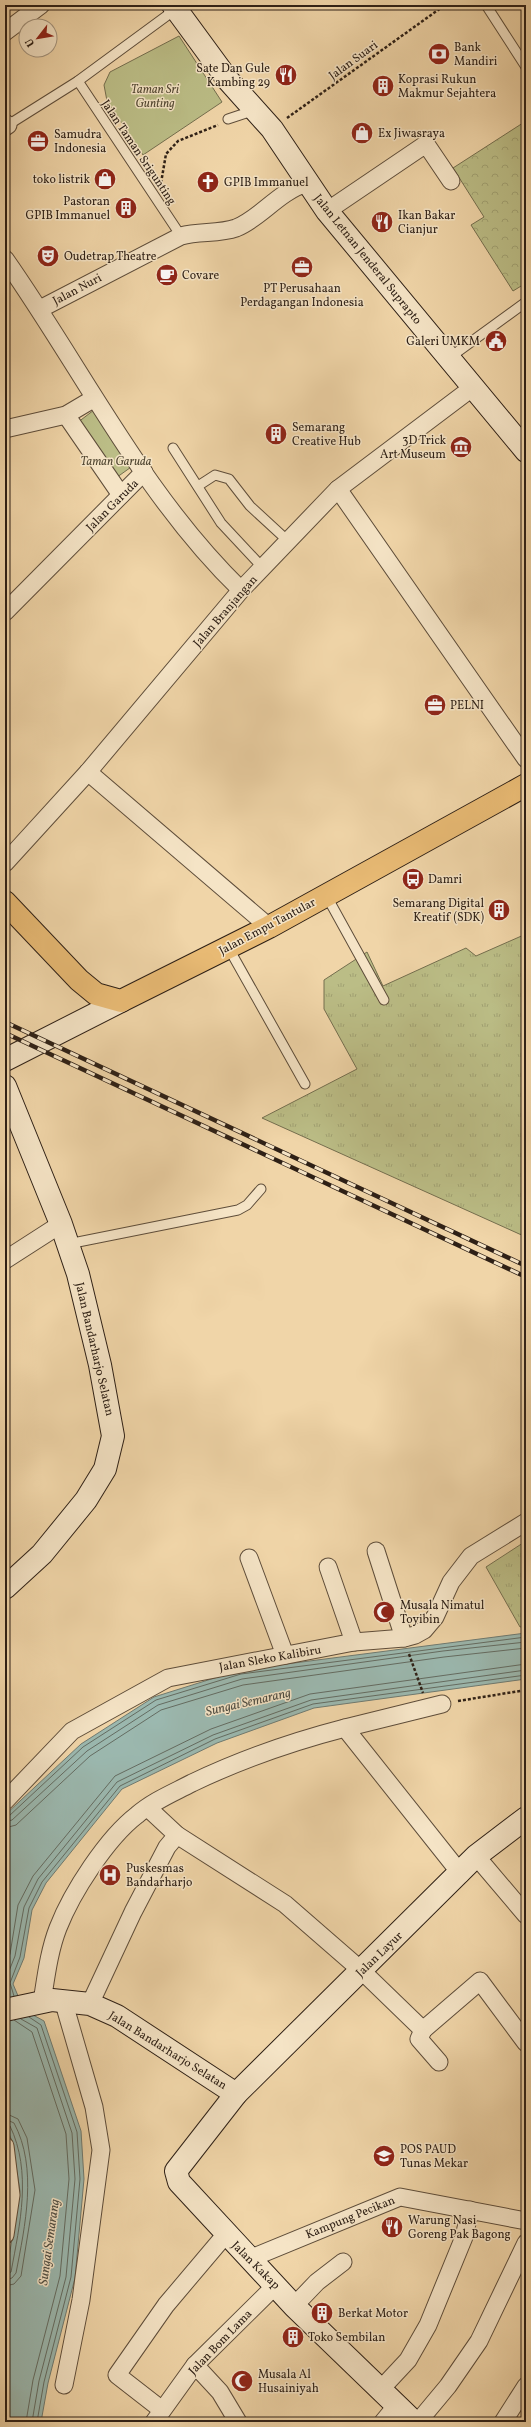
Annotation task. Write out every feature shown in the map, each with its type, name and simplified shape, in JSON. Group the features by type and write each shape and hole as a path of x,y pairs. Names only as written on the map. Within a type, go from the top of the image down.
{"main road":[{"name":"Jalan Empu Tantular","path":"121,1001 269,927 526,785"},
{"path":"5,902 79,980 96,994 121,1001"}],"street":[{"path":"5,32 41,5"},
{"name":"Jalan Letnan Jenderal Suprapto","path":"177,6 228,80 272,129 327,211 472,388 526,451"},
{"path":"327,211 426,144 451,181"},
{"name":"Jalan Nuri","path":"40,309 181,236 196,232 236,228 291,188 307,183"},
{"path":"5,259 40,309 93,399 144,472"},
{"name":"Jalan Branjangan","path":"5,863 88,772 241,590 338,489 472,388"},
{"path":"5,429 66,416 93,399"},
{"path":"66,416 122,495"},
{"name":"Jalan Garuda","path":"5,612 144,472 195,541 241,590"},
{"path":"338,489 526,759"},
{"path":"88,772 269,927"},
{"name":"Jalan Empu Tantular","path":"5,1060 121,1001"},
{"name":"Jalan Bandarharjo Selatan","path":"5,1086 65,1234 78,1274 100,1365 113,1436 105,1469 86,1500 42,1554 5,1588"},
{"path":"5,1260 65,1234"},
{"name":"Jalan Sleko Kalibiru","path":"5,1801 72,1731 159,1682 183,1674 354,1642 404,1638 424,1630 442,1605 451,1582 471,1556 526,1522"},
{"path":"376,1551 404,1638"},
{"path":"249,1558 285,1655"},
{"path":"328,1567 354,1642"},
{"path":"36,2003 58,1928 70,1903 91,1868 116,1834 160,1799 234,1763 282,1745 442,1704"},
{"path":"345,1728 461,1874"},
{"path":"148,1808 177,1835 285,1904 362,1971 423,2030"},
{"name":"Jalan Layur","path":"236,2094 461,1874 476,1856 526,1818"},
{"path":"90,2004 133,1912 168,1847 177,1835"},
{"path":"476,1856 526,1915"},
{"path":"439,2062 419,2039 423,2030 480,1982 526,2043"},
{"path":"63,2000 94,2107 101,2150 81,2300 64,2385"},
{"name":"Jalan Bandarharjo Selatan","path":"5,2010 36,2003 63,2000 90,2004 116,2016 236,2094"},
{"name":"Jalan Kakap","path":"236,2094 179,2165 176,2173 179,2182 249,2259 276,2284 294,2306 414,2422"},
{"path":"5,2146 11,2195 5,2235"},
{"name":"Kampung Pecikan","path":"249,2259 400,2197 526,2221"},
{"path":"380,2390 408,2360 428,2325 464,2237 470,2210"},
{"path":"158,2416 117,2376 166,2305 226,2234"},
{"path":"418,2422 448,2386 479,2341 526,2243"},
{"path":"294,2306 317,2282 343,2262"},
{"name":"Jalan Bom Lama","path":"158,2416 195,2365 276,2284"},
{"path":"195,2365 220,2392 238,2422"},
{"path":"503,2422 526,2386"},
{"path":"383,2422 396,2405"}],"lane":[{"path":"486,5 526,67"},
{"path":"6,125 78,81 177,6"},
{"name":"Jalan Taman Srigunting","path":"78,81 181,236"},
{"path":"228,119 256,110"},
{"path":"448,359 526,302"},
{"path":"173,448 221,523 263,568"},
{"path":"198,486 215,474 230,479 250,506 288,541"},
{"path":"326,895 384,1000"},
{"path":"228,947 305,1084"},
{"path":"65,1234 238,1210 247,1205 261,1189"}],"path":[{"name":"Jalan Suari","path":"272,129 445,5"},
{"path":"157,201 166,154 178,141 209,129 228,119"},
{"path":"410,1655 422,1689"},
{"path":"442,1704 526,1690"}],"green space":[{"name":"Taman Sri Gunting","path":"179,36 222,102 143,155 107,101 104,85 110,72"},
{"path":"526,121 526,283 513,291 471,225 484,217 453,168"},
{"name":"Taman Garuda","path":"94,410 134,465 113,480 73,426"},
{"path":"526,934 526,1237 262,1118 357,1069 324,1009 324,980 367,952 383,986 466,948 476,956"},
{"path":"526,1541 526,1626 520,1627 486,1567"}],"water":[{"name":"Sungai Semarang","path":"526,1633 526,1679 314,1708 217,1743 122,1789 46,1883 32,1910 24,1958 13,1984 24,2010 44,2021 81,2131 84,2179 75,2278 48,2383 41,2422 5,2422 5,2281 20,2191 12,2141 5,2124 5,1815 81,1744 154,1697 240,1670"}],"railway":[{"path":"5,1022 526,1266"},
{"path":"5,1033 526,1277"}],"place":[{"name":"Bank Mandiri","path":"439,54"},
{"name":"Sate Dan Gule Kambing 29","path":"286,75"},
{"name":"Koprasi Rukun Makmur Sejahtera","path":"383,86"},
{"name":"Ex Jiwasraya","path":"362,133"},
{"name":"Samudra Indonesia","path":"38,141"},
{"name":"toko listrik","path":"105,179"},
{"name":"GPIB Immanuel","path":"208,182"},
{"name":"Pastoran GPIB Immanuel","path":"126,208"},
{"name":"Ikan Bakar Cianjur","path":"382,222"},
{"name":"Oudetrap Theatre","path":"48,256"},
{"name":"PT Perusahaan Perdagangan Indonesia","path":"302,267"},
{"name":"Covare","path":"167,275"},
{"name":"Galeri UMKM","path":"496,341"},
{"name":"Semarang Creative Hub","path":"276,434"},
{"name":"3D Trick Art Museum","path":"461,447"},
{"name":"PELNI","path":"435,705"},
{"name":"Damri","path":"413,879"},
{"name":"Semarang Digital Kreatif (SDK)","path":"499,910"},
{"name":"Musala Nimatul Toyibin","path":"384,1612"},
{"name":"Puskesmas Bandarharjo","path":"110,1875"},
{"name":"POS PAUD Tunas Mekar","path":"384,2156"},
{"name":"Warung Nasi Goreng Pak Bagong","path":"392,2227"},
{"name":"Berkat Motor","path":"322,2313"},
{"name":"Toko Sembilan","path":"293,2337"},
{"name":"Musala Al Husainiyah","path":"242,2381"}]}
